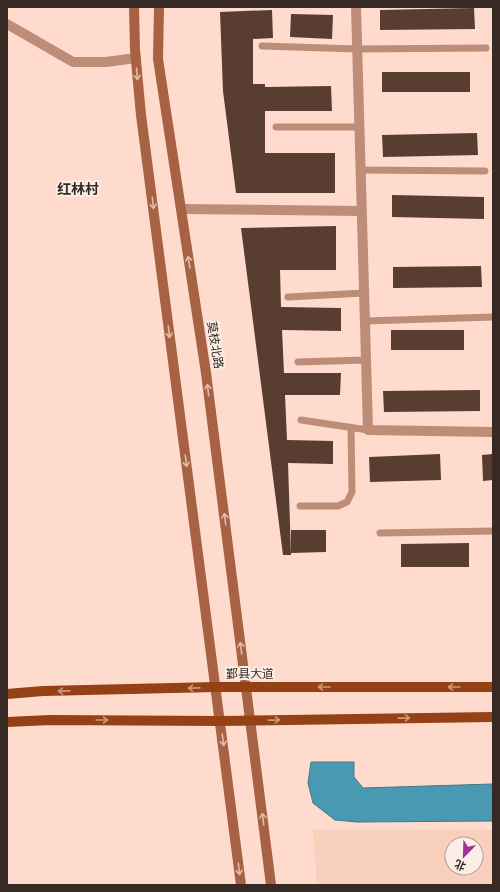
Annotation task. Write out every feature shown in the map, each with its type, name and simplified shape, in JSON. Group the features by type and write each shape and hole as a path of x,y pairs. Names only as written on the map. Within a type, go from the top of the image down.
{"main road":[{"name":"鄞县大道","path":"7,694 43,691 216,687 493,687"},
{"path":"7,722 50,720 220,721 493,717"}],"street":[{"path":"134,7 136,58 141,115 242,885"},
{"name":"莫枝北路","path":"159,7 158,59 206,373 271,885"},
{"path":"356,7 368,430 493,432"},
{"path":"7,24 73,62 106,62 136,58"},
{"path":"181,209 361,211"}],"lane":[{"path":"262,46 357,49 486,48"},
{"path":"276,128 359,127"},
{"path":"360,170 485,171"},
{"path":"288,297 364,293"},
{"path":"365,321 493,317"},
{"path":"298,362 366,360"},
{"path":"301,420 368,430"},
{"path":"300,506 338,506 346,502 352,492 351,428"},
{"path":"380,533 493,531"}],"shaded area":[{"path":"313,829 493,830 493,885 317,885"}],"water":[{"path":"311,762 354,762 354,777 363,788 493,784 493,821 357,822 335,820 313,803 308,783"}],"building":[{"path":"474,8 475,29 380,30 380,10"},
{"path":"272,10 273,38 253,39 253,84 265,84 265,87 331,86 332,111 265,111 265,153 335,153 335,193 236,193 223,91 220,12"},
{"path":"291,14 333,15 332,39 290,37"},
{"path":"382,72 470,72 470,92 382,92"},
{"path":"477,133 478,155 383,157 382,135"},
{"path":"392,195 484,197 484,219 392,217"},
{"path":"336,226 336,270 280,270 281,307 341,308 341,331 282,330 284,373 341,373 340,395 285,395 287,440 333,441 333,464 288,463 291,555 283,555 241,228"},
{"path":"481,266 482,287 393,288 393,267"},
{"path":"391,330 464,330 464,350 391,350"},
{"path":"480,390 480,411 384,412 383,391"},
{"path":"440,454 441,480 370,482 369,457"},
{"path":"493,454 493,480 483,481 482,455"},
{"path":"291,530 326,530 326,552 291,553"},
{"path":"469,543 469,567 401,567 401,544"}],"district":[{"name":"红林村","path":"78,189"}]}
